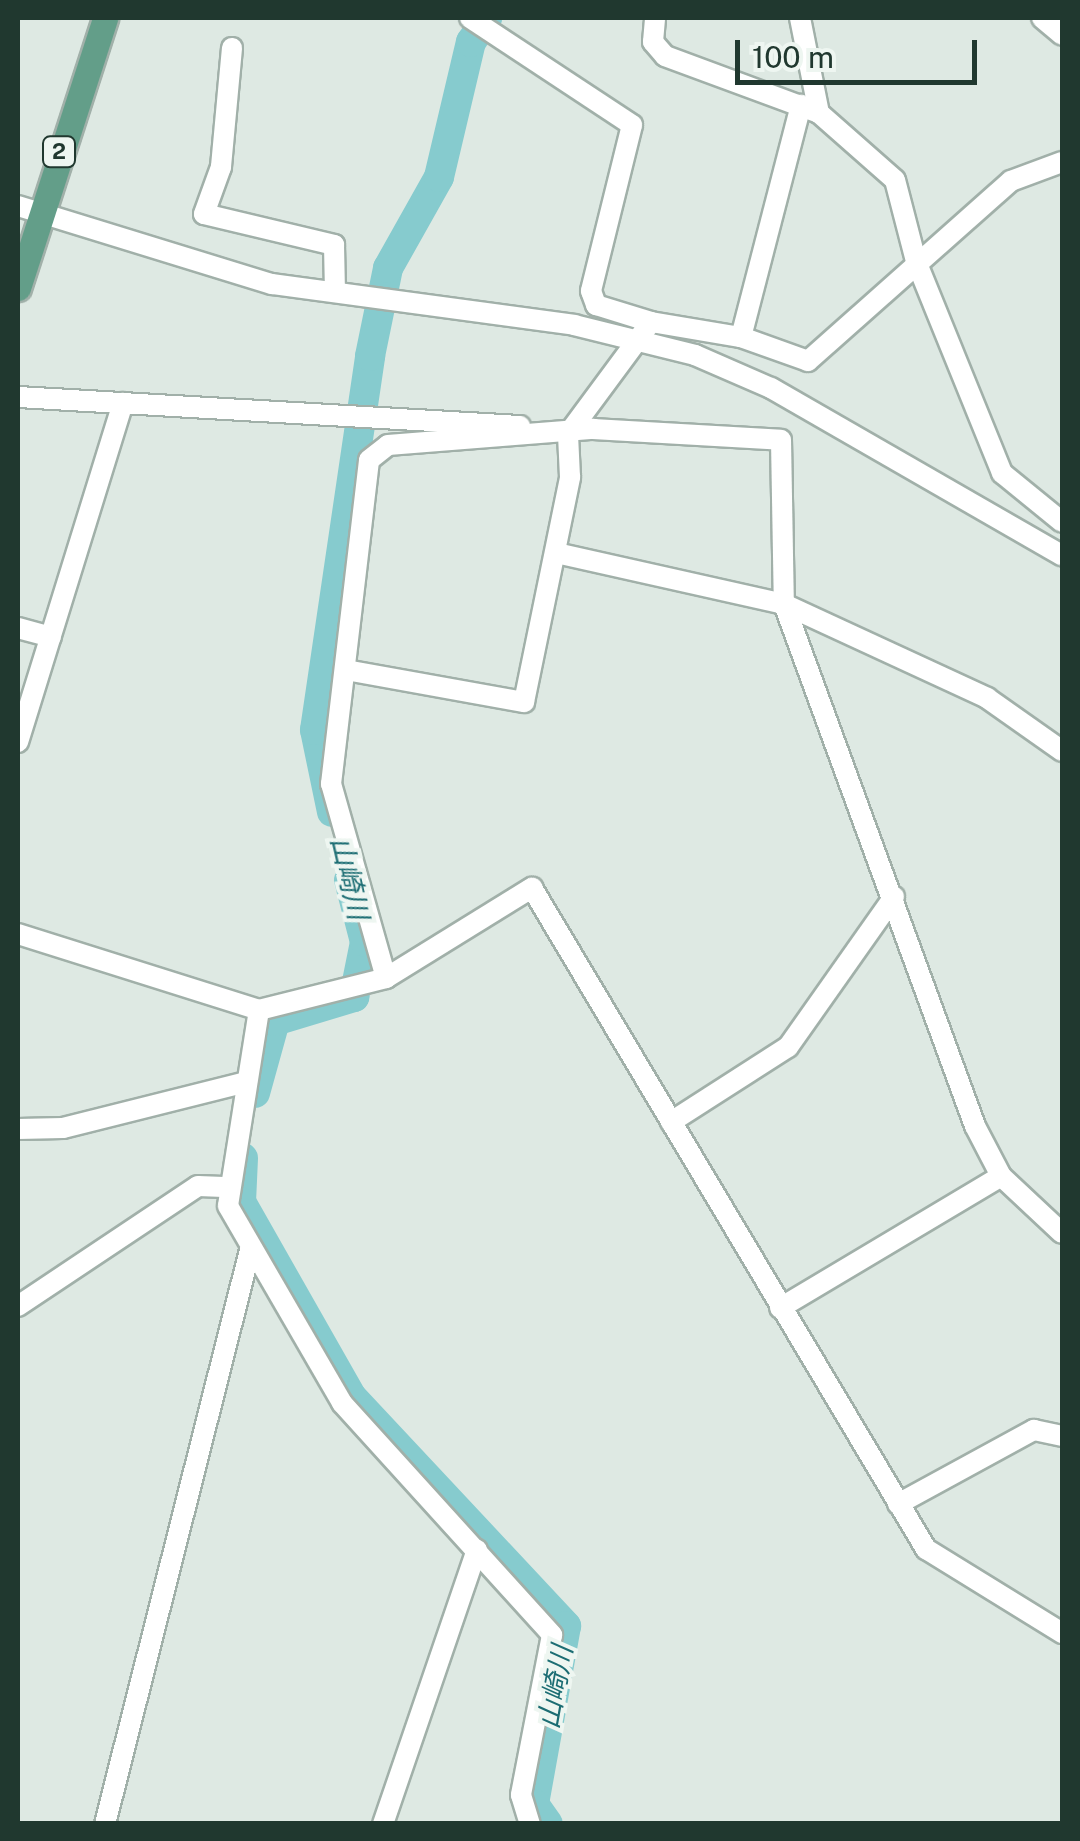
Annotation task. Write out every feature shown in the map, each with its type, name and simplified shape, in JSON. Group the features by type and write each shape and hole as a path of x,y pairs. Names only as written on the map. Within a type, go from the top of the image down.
{"main road":[{"name":"2","path":"18,288 29,210 105,18"}],"street":[{"path":"741,336 810,109 800,18"},
{"path":"1042,18 1062,35"},
{"path":"655,19 653,42 665,56 810,109 895,180 916,261 1002,473 1062,522"},
{"path":"478,23 632,125 591,291 596,305 651,322 741,336 808,361 916,261 1012,181 1062,162"},
{"path":"232,48 220,167 204,214 334,245 335,292"},
{"path":"29,210 228,274 638,339 771,388 1062,555"},
{"path":"346,670 524,702 556,552 568,434 651,322"},
{"path":"18,396 367,416 568,434 781,440 784,604 1001,1176 1062,1233"},
{"path":"18,742 123,403"},
{"path":"386,978 331,784 369,460 388,445 568,434"},
{"path":"556,552 784,604 987,698 1062,750"},
{"path":"18,628 50,638"},
{"path":"18,934 259,1010 386,978 532,888 926,1548 1062,1633"},
{"path":"671,1122 788,1048 894,897"},
{"path":"259,1010 224,1187 250,1250 342,1403 552,1634 521,1795 530,1824"},
{"path":"18,1129 63,1128 242,1083"},
{"path":"780,1308 1001,1176"},
{"path":"18,1306 198,1186 224,1187"},
{"path":"104,1824 250,1250"},
{"path":"898,1504 1034,1430 1062,1436"},
{"path":"383,1824 477,1550"}],"waterway":[{"name":"山崎川","path":"332,812 315,730 370,356 388,268 439,177 471,42 487,18"},
{"name":"山崎川","path":"255,1093 275,1021 354,997 365,942 349,880"},
{"name":"山崎川","path":"243,1158 241,1202 351,1396 566,1626 534,1804 548,1824"}]}
